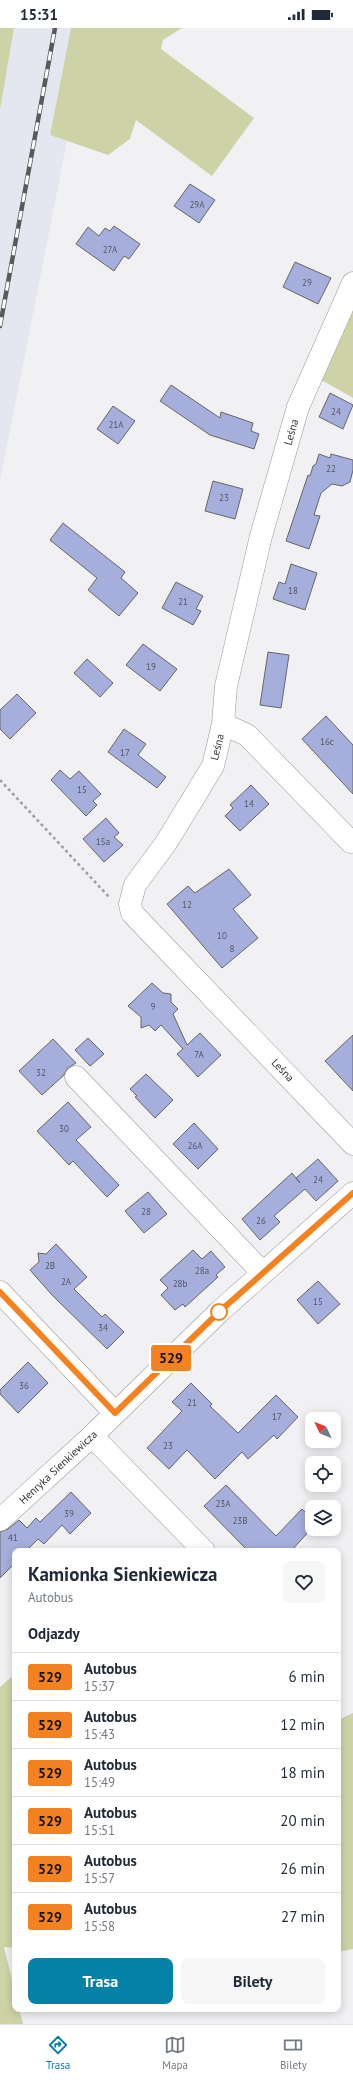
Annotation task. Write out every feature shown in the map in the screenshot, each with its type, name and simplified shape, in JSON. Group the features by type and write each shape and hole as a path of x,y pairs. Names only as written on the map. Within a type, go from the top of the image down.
{"street":[{"name":"Leśna","path":"353,284 298,407 261,536 226,686 223,724 213,766 166,843 136,885 130,904 132,913 353,1144"},
{"path":"223,724 247,735 351,842"},
{"path":"76,1077 263,1273"},
{"name":"Henryka Sienkiewicza","path":"0,1520 92,1436 219,1312 353,1193"},
{"path":"0,1292 115,1413"},
{"path":"92,1436 201,1548"}],"path":[{"path":"0,780 111,900 132,913"}],"shaded area":[{"path":"14,28 71,28 50,135 67,141 0,481 0,110"}],"green space":[{"path":"0,28 14,28 0,110"},
{"path":"71,28 182,28 163,40 161,49 254,118 212,176 136,120 130,139 108,155 50,135"},
{"path":"353,310 353,398 318,378"},
{"path":"12,1677 12,1948 4,1947 12,1980 12,2012 20,2012 23,2024 0,2024 0,1687"},
{"path":"353,1713 353,1949 341,1951 341,1719"}],"building":[{"path":"190,184 215,200 199,223 174,206"},
{"path":"114,226 140,244 129,259 124,256 114,271 76,244 88,227 99,236 105,228 110,231"},
{"path":"295,262 331,278 318,304 283,287"},
{"path":"171,385 220,418 221,412 253,423 251,431 259,434 254,449 210,435 160,401"},
{"path":"330,393 353,405 343,429 319,417"},
{"path":"113,406 135,421 118,444 97,429"},
{"path":"319,454 330,458 331,454 353,460 353,470 350,482 342,486 332,484 321,493 314,515 320,516 309,549 286,541 308,475 310,476"},
{"path":"213,481 243,489 235,519 205,511"},
{"path":"63,523 125,572 121,578 138,593 119,616 88,590 97,578 50,540"},
{"path":"291,564 317,573 305,610 273,599 279,582 285,584"},
{"path":"176,582 203,596 196,609 201,611 193,625 162,608"},
{"path":"143,644 177,669 160,691 126,665"},
{"path":"268,652 289,655 281,708 260,705"},
{"path":"87,659 113,683 100,697 74,673"},
{"path":"17,694 36,713 10,739 0,729 0,710"},
{"path":"326,716 353,745 353,794 302,739"},
{"path":"124,729 146,744 138,755 166,777 157,788 108,752"},
{"path":"60,770 70,779 79,771 101,794 93,801 97,805 86,816 51,780"},
{"path":"251,785 269,804 240,831 225,816 233,808 230,805"},
{"path":"106,818 119,833 114,837 123,845 104,862 83,839"},
{"path":"229,869 251,895 233,909 258,938 222,968 167,904 188,886 195,893"},
{"path":"152,983 163,993 171,994 171,1002 178,1009 173,1014 187,1045 200,1033 221,1055 198,1077 177,1054 183,1049 161,1025 155,1031 149,1025 141,1028 141,1017 128,1006"},
{"path":"353,1035 353,1091 325,1061"},
{"path":"88,1038 104,1054 90,1066 75,1050"},
{"path":"53,1039 76,1063 68,1068 64,1075 42,1095 19,1071"},
{"path":"146,1074 173,1100 155,1118 135,1097 137,1096 130,1089"},
{"path":"68,1102 91,1127 76,1140 119,1185 107,1197 73,1161 69,1165 37,1131"},
{"path":"194,1123 218,1149 198,1169 173,1144"},
{"path":"318,1159 338,1181 316,1201 305,1189 274,1216 280,1222 260,1240 242,1219 292,1173 296,1178"},
{"path":"148,1192 167,1214 144,1233 125,1211"},
{"path":"56,1244 87,1277 74,1289 102,1317 105,1314 124,1332 107,1349 52,1295 30,1270 39,1262 38,1253 46,1254"},
{"path":"193,1250 202,1259 211,1251 225,1267 216,1275 218,1277 185,1307 183,1304 175,1310 161,1295 168,1288 160,1280"},
{"path":"318,1281 340,1304 318,1324 297,1300"},
{"path":"28,1362 48,1383 18,1413 0,1394 0,1390"},
{"path":"191,1383 212,1404 210,1406 238,1433 276,1395 298,1417 277,1439 274,1435 248,1459 242,1452 215,1479 187,1450 169,1469 147,1448 182,1411 172,1402"},
{"path":"226,1485 276,1536 302,1509 305,1512 305,1536 294,1548 245,1548 204,1506"},
{"path":"71,1492 91,1513 70,1534 62,1525 44,1544 38,1539 29,1548 12,1548 12,1566 0,1578 0,1532 8,1529 19,1520 27,1528 36,1518 40,1522"}],"railway":[{"path":"0,326 55,28"}],"bus line":[{"name":"529","path":"0,1292 115,1413 219,1312 353,1193"}]}
